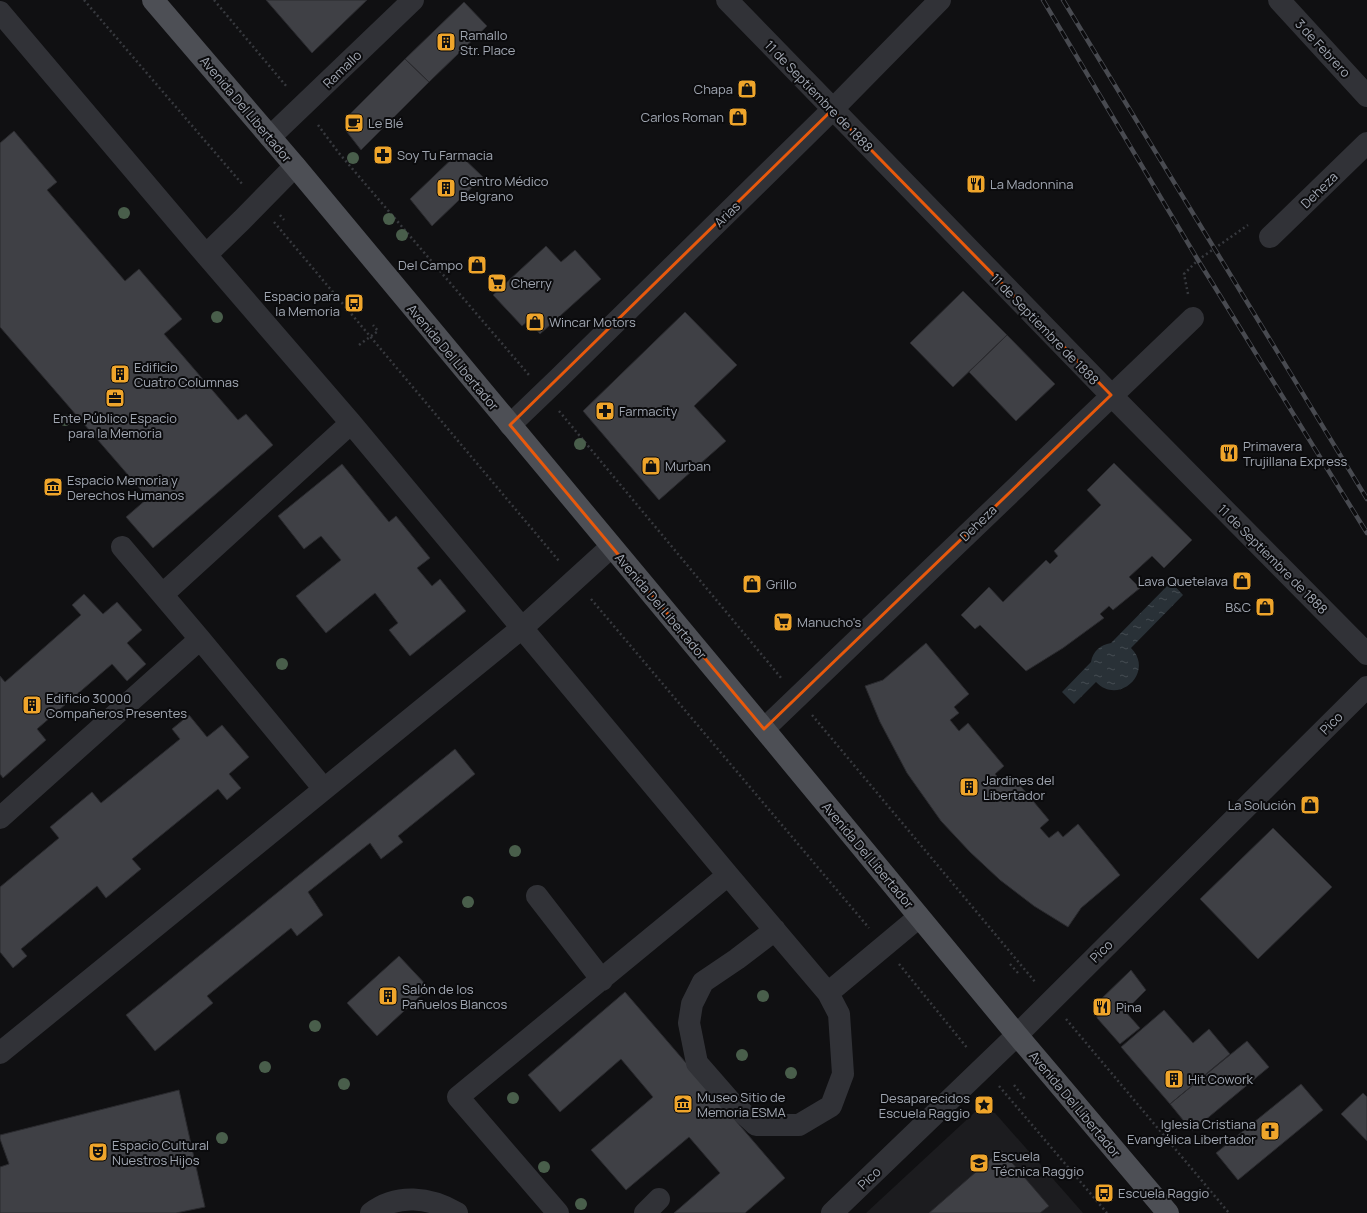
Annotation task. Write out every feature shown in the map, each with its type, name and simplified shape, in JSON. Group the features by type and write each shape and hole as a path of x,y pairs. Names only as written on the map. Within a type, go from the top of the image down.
{"main road":[{"name":"Avenida Del Libertador","path":"153,0 270,137 1017,1035 1168,1213"}],"street":[{"name":"Ramallo","path":"270,137 413,0"},
{"name":"11 de Septiembre de 1888","path":"726,0 1111,396 1367,654"},
{"name":"Arias","path":"510,425 832,110 940,0"},
{"name":"3 de Febrero","path":"1279,0 1367,96"},
{"path":"0,12 206,255 351,422 828,993 840,1014 843,1074 831,1106 799,1125 756,1125 731,1102 697,1063 689,1023 692,1004 703,982 737,959 775,930"},
{"name":"Deheza","path":"1270,237 1367,143"},
{"path":"206,255 294,166"},
{"name":"Deheza","path":"764,729 1193,318"},
{"path":"163,594 351,422"},
{"path":"122,547 163,594 324,789"},
{"path":"0,1053 522,628 612,547"},
{"path":"0,818 200,639"},
{"name":"Pico","path":"832,1213 1017,1035 1367,687"},
{"path":"558,1213 458,1097 728,875"},
{"path":"537,896 602,980"},
{"path":"828,993 919,917"},
{"path":"371,1213 378,1207 405,1199 425,1200 444,1206 457,1213"}],"path":[{"path":"84,0 258,203 885,946 983,1068 1107,1213"},
{"path":"214,0 304,106 338,152 544,393 1228,1213"},
{"path":"1193,318 1184,274 1198,260 1257,218 1270,237"},
{"path":"358,345 378,331 373,325"},
{"path":"1010,964 1018,973"},
{"path":"1014,1085 1025,1099"}],"highlighted area":[{"path":"832,110 1111,395 764,729 510,425"}],"shaded area":[{"name":"Escuela Técnica Raggio","path":"975,1112 995,1113 1083,1213 866,1213"}],"water":[{"path":"1171,582 1183,595 1131,648 1137,657 1139,667 1137,676 1124,688 1115,690 1105,688 1096,682 1074,704 1062,692 1091,662 1095,652 1104,645 1111,643"}],"building":[{"path":"266,0 367,0 312,53"},
{"name":"Ramallo Str. Place","path":"464,2 487,26 429,82 405,59"},
{"path":"405,59 429,82 361,150 347,132 350,114"},
{"name":"Edificio Cuatro Columnas","path":"14,131 57,182 47,190 125,281 139,269 182,319 164,334 238,420 246,414 273,445 153,548 126,517 148,498 0,327 0,143"},
{"name":"Centro Médico Belgrano","path":"458,153 483,177 432,226 410,199"},
{"path":"546,246 561,262 575,250 601,279 540,334 528,321 522,326 493,295"},
{"path":"963,291 1007,335 953,387 910,343"},
{"path":"685,312 737,365 694,406 726,441 659,500 583,411"},
{"path":"1007,335 1055,384 1016,421 969,372"},
{"path":"1114,463 1192,540 1164,568 1152,556 1129,577 1140,588 1113,610 1109,606 1100,614 1104,618 1063,648 1026,671 980,625 975,629 961,615 989,587 1003,602 1046,560 1050,564 1058,556 1054,551 1101,505 1087,490"},
{"path":"342,464 389,522 396,516 430,558 417,568 432,586 440,579 466,611 410,656 389,630 398,623 375,593 326,633 296,596 341,560 321,536 304,549 278,516"},
{"name":"Edificio 30000 Compañeros Presentes","path":"84,594 103,614 117,602 142,630 127,643 146,664 127,681 112,664 37,729 46,740 3,778 0,774 0,676 5,682 81,615 72,605"},
{"name":"Jardines del Libertador","path":"926,643 969,694 954,707 959,713 950,720 959,731 968,723 1004,766 995,774 1004,784 1013,777 1049,820 1040,828 1049,838 1058,831 1063,837 1078,824 1120,875 1081,908 1068,927 1034,906 1000,880 970,852 941,821 907,773 880,722 865,686 883,680"},
{"path":"189,715 207,737 222,725 249,757 229,774 241,788 227,800 218,789 132,859 141,869 106,898 97,886 21,949 27,956 13,968 0,952 0,887 59,838 50,827 92,792 101,803 180,739 172,729"},
{"path":"455,749 475,774 398,836 403,842 381,859 370,843 308,892 323,915 297,936 291,928 207,996 213,1003 155,1051 126,1015"},
{"path":"1273,828 1332,887 1258,959 1200,899"},
{"name":"Salón de los Pañuelos Blancos","path":"399,956 429,988 377,1036 347,1003"},
{"path":"1131,970 1146,990 1125,1011 1140,1028 1120,1044 1097,1018 1098,1002"},
{"name":"Museo Sitio de Memoria ESMA","path":"625,992 785,1178 745,1213 674,1213 720,1173 689,1137 626,1190 591,1150 653,1097 621,1059 560,1112 528,1075"},
{"name":"Hit Cowork","path":"1164,1010 1193,1043 1209,1029 1230,1054 1170,1104 1121,1047"},
{"path":"1247,1041 1269,1067 1192,1131 1170,1104"},
{"name":"Iglesia Cristiana Evangélica Libertador","path":"1301,1084 1323,1110 1238,1180 1216,1153"},
{"name":"Espacio Cultural Nuestros Hijos","path":"179,1090 205,1207 176,1213 0,1213 0,1167 9,1164 0,1135"},
{"path":"1363,1093 1367,1097 1367,1141 1341,1114"},
{"path":"1001,1150 1049,1206 1040,1213 929,1213"}],"railway":[{"path":"1043,0 1198,260 1367,533"},
{"path":"1063,0 1367,499"}],"place":[{"name":"Ramallo Str. Place","path":"446,42"},
{"name":"Chapa","path":"747,89"},
{"name":"Carlos Roman","path":"738,117"},
{"name":"Le Blé","path":"354,123"},
{"name":"Soy Tu Farmacia","path":"383,155"},
{"name":"La Madonnina","path":"976,184"},
{"name":"Centro Médico Belgrano","path":"446,188"},
{"name":"Del Campo","path":"477,265"},
{"name":"Cherry","path":"497,283"},
{"name":"Espacio para la Memoria","path":"354,303"},
{"name":"Wincar Motors","path":"535,322"},
{"name":"Edificio Cuatro Columnas","path":"120,374"},
{"name":"Ente Público Espacio para la Memoria","path":"115,398"},
{"name":"Farmacity","path":"605,411"},
{"name":"Primavera Trujillana Express","path":"1229,453"},
{"name":"Murban","path":"651,466"},
{"name":"Espacio Memoria y Derechos Humanos","path":"53,487"},
{"name":"Lava Quetelava","path":"1242,581"},
{"name":"Grillo","path":"752,584"},
{"name":"B&C","path":"1265,607"},
{"name":"Manucho's","path":"783,622"},
{"name":"Edificio 30000 Compañeros Presentes","path":"32,705"},
{"name":"Jardines del Libertador","path":"969,787"},
{"name":"La Solución","path":"1310,805"},
{"name":"Salón de los Pañuelos Blancos","path":"388,996"},
{"name":"Pina","path":"1102,1007"},
{"name":"Hit Cowork","path":"1174,1079"},
{"name":"Museo Sitio de Memoria ESMA","path":"683,1104"},
{"name":"Desaparecidos Escuela Raggio","path":"984,1105"},
{"name":"Iglesia Cristiana Evangélica Libertador","path":"1270,1131"},
{"name":"Espacio Cultural Nuestros Hijos","path":"98,1152"},
{"name":"Escuela Técnica Raggio","path":"979,1163"},
{"name":"Escuela Raggio","path":"1104,1193"}]}
